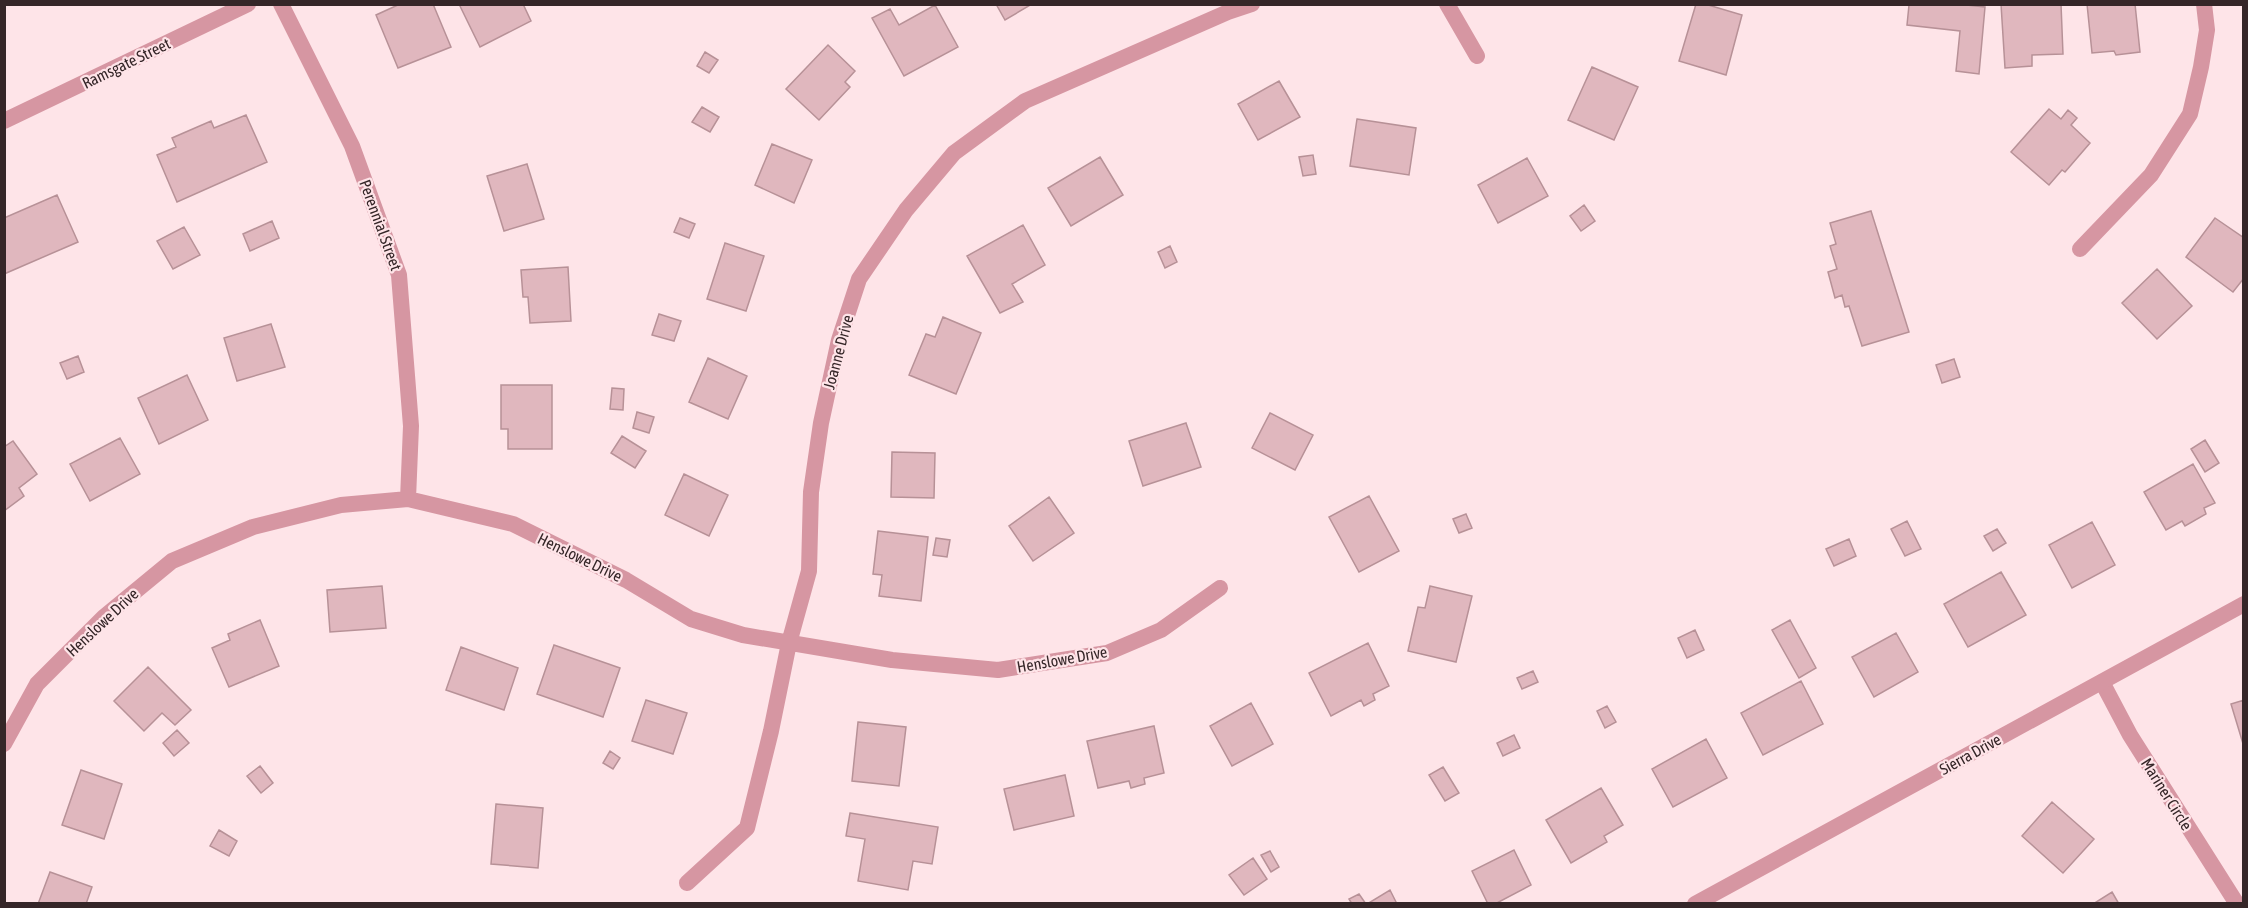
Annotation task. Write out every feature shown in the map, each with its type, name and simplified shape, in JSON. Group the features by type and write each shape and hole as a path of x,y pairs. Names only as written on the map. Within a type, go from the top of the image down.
{"street":[{"name":"Ramsgate Street","path":"4,121 248,4"},
{"name":"Perennial Street","path":"281,4 352,146 399,275 411,426 408,499"},
{"name":"Joanne Drive","path":"687,883 747,828 771,731 789,643 809,571 811,492 821,423 839,340 859,279 906,210 954,153 1024,101 1228,12 1252,4"},
{"path":"1448,4 1477,56"},
{"path":"2080,249 2151,175 2190,114 2207,30 2204,4"},
{"name":"Henslowe Drive","path":"4,744 37,684 104,617 172,561 253,527 341,505 408,499 513,524 626,580 690,619 743,635 892,660 998,670 1107,653 1161,630 1220,588"},
{"name":"Sierra Drive","path":"1695,903 2244,604"},
{"name":"Mariner Circle","path":"2102,682 2130,735 2237,903"}],"building":[{"path":"400,4 433,4 451,47 398,68 376,15"},
{"path":"459,4 523,4 531,21 480,47"},
{"path":"996,4 1032,4 1005,20"},
{"path":"1696,4 1705,4 1742,15 1726,75 1679,61"},
{"path":"1907,4 1957,4 1985,7 1979,74 1956,71 1960,31 1907,25 1909,5"},
{"path":"2001,4 2061,4 2063,54 2032,55 2032,66 2005,68"},
{"path":"2087,4 2135,4 2140,52 2116,55 2114,51 2092,53"},
{"path":"935,5 958,47 904,76 872,18 890,9 899,25"},
{"path":"828,45 855,71 845,82 850,87 819,120 786,89"},
{"path":"705,52 718,60 709,73 697,66"},
{"path":"1592,67 1638,87 1614,140 1568,120"},
{"path":"1279,81 1300,117 1258,140 1238,104"},
{"path":"702,107 719,117 710,132 692,122"},
{"path":"2049,109 2061,119 2068,110 2077,118 2071,125 2090,143 2065,172 2062,170 2049,185 2011,152"},
{"path":"246,115 267,162 177,202 157,155 176,147 172,138 211,121 214,128"},
{"path":"1357,119 1416,128 1409,175 1350,166"},
{"path":"772,144 812,160 794,203 755,185"},
{"path":"1313,155 1316,174 1303,176 1299,157"},
{"path":"1100,157 1123,195 1071,226 1048,188"},
{"path":"1527,158 1548,196 1498,223 1478,185"},
{"path":"527,164 544,219 504,231 487,176"},
{"path":"57,195 78,242 4,274 4,218"},
{"path":"1584,205 1595,221 1581,231 1570,216"},
{"path":"1871,211 1909,332 1862,346 1849,306 1845,307 1842,295 1835,298 1828,272 1837,269 1830,246 1836,244 1830,223"},
{"path":"680,218 695,224 689,238 674,232"},
{"path":"2215,218 2244,238 2244,278 2233,292 2186,257"},
{"path":"272,221 279,238 250,251 243,234"},
{"path":"1023,225 1045,265 1012,284 1023,302 1000,313 967,256"},
{"path":"184,227 200,255 173,269 157,241"},
{"path":"725,243 764,256 746,311 707,299"},
{"path":"1170,246 1177,262 1165,268 1158,252"},
{"path":"568,267 571,321 530,323 528,297 523,297 521,270"},
{"path":"2157,269 2192,306 2157,339 2122,303"},
{"path":"659,314 681,321 674,341 652,335"},
{"path":"943,317 981,333 956,394 909,375 926,334 935,337"},
{"path":"271,324 285,367 237,381 224,338"},
{"path":"78,356 84,372 67,379 60,363"},
{"path":"708,358 747,376 728,419 689,402"},
{"path":"1954,359 1960,377 1942,383 1936,365"},
{"path":"187,375 208,420 159,444 138,398"},
{"path":"501,385 552,385 552,449 508,449 508,429 501,429"},
{"path":"612,388 624,389 623,410 610,409"},
{"path":"637,412 654,417 649,433 633,428"},
{"path":"1270,413 1313,435 1295,470 1252,448"},
{"path":"1186,423 1201,467 1143,486 1129,441"},
{"path":"622,436 646,451 635,468 611,453"},
{"path":"120,438 140,474 90,501 70,464"},
{"path":"2205,440 2219,463 2205,472 2191,449"},
{"path":"13,441 37,474 19,488 24,496 4,511 4,447"},
{"path":"892,452 935,453 934,498 891,497"},
{"path":"2193,464 2215,503 2204,508 2206,514 2185,526 2182,521 2166,530 2144,492"},
{"path":"684,474 728,495 709,536 665,515"},
{"path":"1369,496 1399,551 1359,572 1329,517"},
{"path":"1049,497 1074,533 1033,561 1009,526"},
{"path":"1466,514 1472,528 1459,533 1453,519"},
{"path":"1907,521 1921,549 1905,556 1891,529"},
{"path":"2092,522 2115,565 2072,588 2049,545"},
{"path":"1997,529 2006,543 1993,551 1984,536"},
{"path":"878,531 928,537 921,601 879,596 882,575 873,574"},
{"path":"936,538 950,540 947,557 933,555"},
{"path":"1849,539 1856,556 1834,566 1826,549"},
{"path":"2001,572 2026,615 1968,647 1944,604"},
{"path":"382,586 386,628 330,632 327,590"},
{"path":"1430,586 1472,596 1456,662 1408,651 1418,607 1425,608"},
{"path":"260,620 279,666 229,687 212,648 230,640 228,634"},
{"path":"1790,620 1816,668 1799,678 1772,630"},
{"path":"1695,630 1704,650 1687,658 1678,638"},
{"path":"1896,633 1918,672 1874,697 1852,657"},
{"path":"1368,643 1389,686 1373,694 1375,700 1364,706 1361,700 1331,716 1309,673"},
{"path":"554,645 620,668 603,717 537,694"},
{"path":"461,647 518,668 504,710 446,690"},
{"path":"148,667 191,710 175,725 162,713 144,731 114,701"},
{"path":"1533,671 1538,682 1522,689 1517,678"},
{"path":"1801,681 1823,724 1763,755 1741,713"},
{"path":"646,700 687,713 673,754 632,741"},
{"path":"2244,700 2244,747 2231,704"},
{"path":"1251,703 1273,744 1232,766 1210,726"},
{"path":"1607,706 1616,722 1605,728 1597,711"},
{"path":"858,722 906,727 899,786 852,781"},
{"path":"1154,726 1164,773 1144,778 1145,784 1131,788 1129,781 1098,788 1087,741"},
{"path":"177,730 189,743 174,756 163,743"},
{"path":"1514,735 1520,748 1503,756 1497,743"},
{"path":"1706,739 1727,778 1673,807 1652,769"},
{"path":"610,751 620,758 613,769 603,763"},
{"path":"260,766 273,783 261,793 247,776"},
{"path":"1443,767 1459,793 1445,801 1429,775"},
{"path":"81,770 122,784 104,839 62,825"},
{"path":"1065,775 1074,816 1014,830 1004,789"},
{"path":"1601,788 1623,825 1604,836 1607,842 1571,863 1546,820"},
{"path":"2052,802 2094,839 2063,873 2022,836"},
{"path":"496,804 543,808 538,868 491,864"},
{"path":"850,813 938,827 932,864 913,861 908,890 858,881 865,839 846,836"},
{"path":"219,830 237,841 229,856 210,846"},
{"path":"1514,850 1531,885 1495,904 1488,904 1472,871"},
{"path":"1270,851 1279,867 1271,872 1261,855"},
{"path":"1253,858 1267,879 1244,895 1229,875"},
{"path":"50,872 92,887 86,904 38,904"},
{"path":"1390,890 1397,904 1367,904"},
{"path":"2112,892 2119,904 2093,904"},
{"path":"1359,894 1366,904 1352,904 1349,899"}]}
